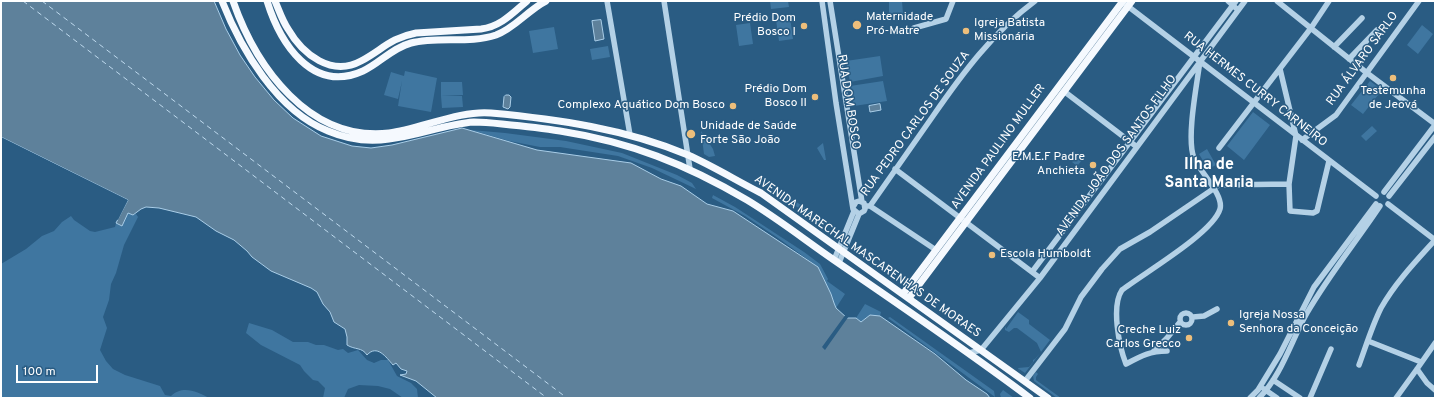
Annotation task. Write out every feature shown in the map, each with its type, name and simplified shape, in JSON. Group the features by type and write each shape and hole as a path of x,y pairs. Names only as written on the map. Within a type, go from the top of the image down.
{"main road":[{"name":"AVENIDA MARECHAL MASCARENHAS DE MORAES","path":"222,1 232,25 249,58 266,80 289,106 305,119 327,131 346,137 372,141 391,139 457,124 477,122 559,131 607,140 660,156 690,169 749,200 907,309 1030,398"},
{"name":"AVENIDA MARECHAL MASCARENHAS DE MORAES","path":"233,1 243,29 263,63 286,92 303,108 319,119 339,127 371,134 389,133 467,114 488,113 592,127 630,135 688,155 716,168 761,193 1048,398"},
{"path":"267,1 280,34 297,57 310,68 332,77 354,75 365,70 394,51 409,44 433,40 483,38 495,35 511,26 546,1"},
{"path":"275,1 288,30 305,51 320,62 328,65 342,66 353,65 389,42 405,35 491,27 503,21 527,1"},
{"name":"AVENIDA PAULINO MULLER","path":"906,296 963,220 1089,45 1125,2"},
{"name":"AVENIDA PAULINO MULLER","path":"906,296 936,250 963,220 1065,92 1096,50 1125,2"},
{"path":"1089,45 1096,50"},
{"path":"1075,64 1080,70"},
{"path":"906,296 907,309"}],"street":[{"path":"607,1 630,135"},
{"path":"664,1 690,169"},
{"name":"RUA DOM BOSCO","path":"822,1 836,103 856,210"},
{"name":"RUA DOM BOSCO","path":"830,1 866,205"},
{"path":"914,28 946,19 953,1"},
{"name":"RUA PEDRO CARLOS DE SOUZA","path":"856,210 864,211 866,205 895,169 961,77 995,37 1020,12 1035,1"},
{"name":"AVENIDA JOÃO DOS SANTOS FILHO","path":"981,350 1040,278 1245,1"},
{"path":"1277,1 1435,125 1386,194"},
{"path":"1220,148 1311,28 1329,1"},
{"name":"RUA ÁLVARO SARLO","path":"1302,140 1336,115 1419,1"},
{"name":"RUA HERMES CURRY CARNEIRO","path":"1125,2 1328,161 1376,196"},
{"path":"1232,2 1238,10"},
{"name":"AVENIDA JOÃO DOS SANTOS FILHO","path":"1032,272 1194,56 1232,2"},
{"path":"1334,46 1362,18"},
{"path":"1349,58 1377,30"},
{"path":"1167,351 1153,352 1134,359 1126,364 1122,353 1117,305 1120,293 1210,226 1217,217 1221,208 1220,200 1194,158 1191,139 1200,61"},
{"path":"1280,69 1296,136 1289,184 1290,211 1313,213 1317,211 1328,161"},
{"path":"1065,92 1137,147"},
{"path":"1386,194 1435,137"},
{"path":"895,169 1040,278"},
{"path":"1025,381 1065,329 1081,297 1102,269 1120,249 1150,232 1219,185 1289,184"},
{"path":"1382,192 1386,194 1389,200 1388,204 1383,207 1378,205 1374,198 1377,194 1382,192"},
{"path":"837,261 856,210 856,202 866,205 936,250"},
{"path":"1359,365 1376,319 1391,293 1406,273 1435,240 1388,204"},
{"path":"1250,398 1261,392 1273,380 1314,287 1378,205"},
{"path":"1153,352 1180,322 1183,325 1188,326 1192,323 1193,317 1204,316 1217,309"},
{"path":"1261,392 1280,354 1297,325"},
{"path":"1368,341 1421,362"},
{"path":"1396,398 1435,343"},
{"path":"1310,398 1331,349"},
{"path":"969,353 981,350"},
{"path":"1417,369 1427,383 1435,390"},
{"path":"1273,380 1300,398"},
{"path":"1261,392 1269,398"},
{"path":"1261,392 1277,398"}],"shaded area":[{"path":"1,1 214,1 226,29 240,55 255,77 274,100 293,118 321,136 352,146 371,148 392,145 462,128 537,150 631,163 661,179 681,186 707,204 733,211 818,267 836,308 847,318 856,318 861,322 870,315 880,316 935,354 966,380 987,394 990,398 437,398 416,381 400,375 406,374 407,371 401,369 396,363 393,365 378,351 371,352 367,355 361,350 347,345 345,329 334,322 330,312 323,304 317,292 271,271 252,257 234,240 216,231 196,217 159,208 146,207 133,215 128,213 122,226 116,223 128,200 1,137"},
{"path":"770,1 788,1 789,7 771,9"},
{"path":"889,1 902,1 903,14 889,17"},
{"path":"790,17 793,39 779,41 776,20"},
{"path":"601,20 604,39 595,41 592,21"},
{"path":"750,23 753,44 739,46 736,25"},
{"path":"1422,25 1433,34 1418,54 1407,45"},
{"path":"554,27 558,49 533,53 529,31"},
{"path":"608,46 610,57 592,60 590,49"},
{"path":"880,56 883,76 850,82 846,61"},
{"path":"405,71 437,78 431,112 398,106 402,81 398,99 384,95 391,72 404,76"},
{"path":"883,81 887,101 854,106 850,86"},
{"path":"1370,81 1382,90 1363,114 1351,105"},
{"path":"441,82 462,82 463,95 441,96"},
{"path":"506,95 511,97 510,107 508,109 503,107 504,97"},
{"path":"441,96 462,96 463,107 442,108"},
{"path":"880,104 881,110 870,112 869,106"},
{"path":"1253,112 1270,125 1244,160 1227,146"},
{"path":"1372,126 1377,131 1366,141 1361,136"},
{"path":"471,130 566,141 622,153 677,175 692,183 696,189 652,168 618,156 560,147 540,147 509,141"},
{"path":"701,131 713,149 715,156 709,157 704,154"},
{"path":"823,143 826,160 824,160 817,148"},
{"path":"1207,149 1216,165 1208,169 1199,154"},
{"path":"1079,153 1084,158 1077,166 1072,162"},
{"path":"769,181 773,187 804,207 828,229 765,184"},
{"path":"713,195 735,207 820,264 828,279 827,281 845,294 836,308 818,267 745,216 712,198"},
{"path":"128,213 133,215 136,214 138,217 124,245 116,273 111,284 109,300 103,317 107,328 100,350 106,361 113,369 125,375 160,386 165,395 171,396 180,391 190,390 209,398 1,398 1,264 26,249 42,236 54,231 62,222 71,216 74,220 90,231 95,232 115,227 116,223 122,226"},
{"path":"865,304 881,312 880,316 870,315 861,322 856,318"},
{"path":"1018,312 1029,320 1029,324 1050,340 1041,352 1037,343 1017,328 1014,328 1009,332 1005,330 1005,326 1006,329"},
{"path":"890,317 994,391 995,397 888,318"},
{"path":"249,323 272,330 293,342 308,342 316,345 324,345 338,350 343,349 348,353 358,350 367,360 374,363 381,360 388,360 397,376 411,383 417,389 418,398 403,398 390,389 378,386 359,385 348,389 344,398 323,398 325,388 318,381 313,380 300,365 261,345 246,333"},
{"path":"1040,353 1025,373 1019,369 1020,372 1018,368 1029,367"},
{"path":"1036,372 1038,374 1036,380 1061,398 1057,398 1034,381 1033,376"},
{"path":"1003,390 1014,398 1001,398 1000,394"}],"pier":[{"path":"1,137 128,200 118,220 116,219 125,201 1,139"},
{"path":"846,314 849,316 825,350 822,347"}],"ferry route":[{"path":"23,1 547,398"},
{"path":"42,1 567,398"}],"place":[{"name":"Maternidade Pró-Matre","path":"857,25"},
{"name":"Prédio Dom Bosco I","path":"804,26"},
{"name":"Igreja Batista Missionária","path":"966,31"},
{"name":"Testemunha de Jeová","path":"1393,78"},
{"name":"Prédio Dom Bosco II","path":"815,97"},
{"name":"Complexo Aquático Dom Bosco","path":"733,106"},
{"name":"Unidade de Saúde Forte São João","path":"691,134"},
{"name":"E.M.E.F Padre Anchieta","path":"1093,165"},
{"name":"Escola Humboldt","path":"992,255"},
{"name":"Igreja Nossa Senhora da Conceição","path":"1231,323"},
{"name":"Creche Luiz Carlos Grecco","path":"1189,338"}],"district":[{"name":"Ilha de Santa Maria","path":"1209,175"}]}
